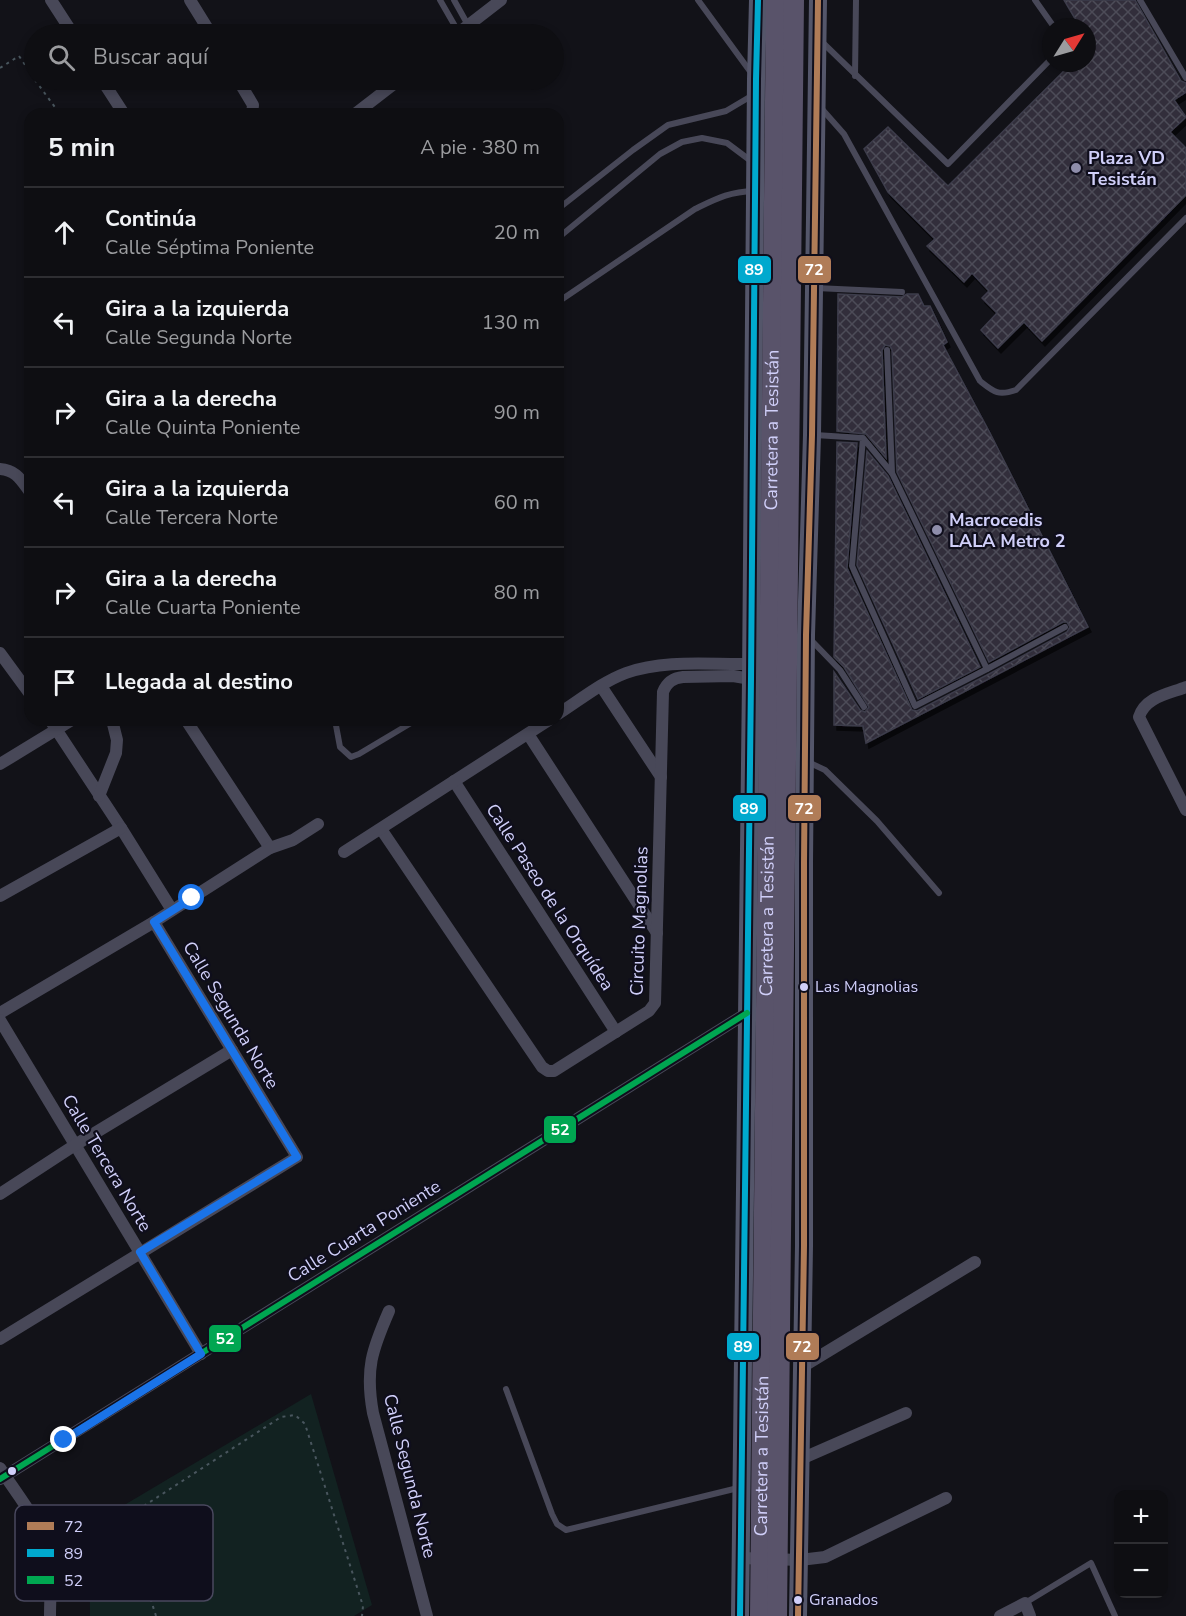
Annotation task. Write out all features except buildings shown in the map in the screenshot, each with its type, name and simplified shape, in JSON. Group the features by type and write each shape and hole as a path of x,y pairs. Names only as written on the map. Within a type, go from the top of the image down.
{"main road":[{"name":"Carretera a Tesistán","path":"776,0 777,815"},
{"name":"Carretera a Tesistán","path":"760,1616 759,1559 794,0"},
{"path":"798,1616 804,1246 806,635 812,435 818,0"},
{"path":"740,1616 759,1559 742,1487 758,8"},
{"path":"749,801 777,815 805,802"},
{"path":"748,862 776,851 804,863"},
{"name":"Carretera a Tesistán","path":"759,1559 777,1616"}],"street":[{"path":"51,0 67,24"},
{"path":"190,0 205,24"},
{"path":"470,24 501,0"},
{"path":"748,0 758,8 776,45"},
{"path":"108,90 119,108"},
{"path":"244,90 253,108"},
{"path":"363,108 386,90"},
{"path":"0,468 8,469 18,475 24,484"},
{"path":"0,653 24,686"},
{"path":"564,710 601,686 627,673 658,665 751,671"},
{"name":"Circuito Magnolias","path":"381,829 542,1067 548,1071 554,1071 649,1011 655,1003 663,692 665,686 675,678 733,676 751,671"},
{"path":"601,686 661,777"},
{"path":"1186,687 1149,702 1141,709 1139,717 1186,810"},
{"path":"0,764 50,726"},
{"path":"54,726 172,910"},
{"path":"99,795 116,753 117,740 114,726"},
{"path":"190,726 270,848"},
{"path":"344,852 540,726"},
{"path":"528,734 657,933"},
{"name":"Calle Paseo de la Orquídea","path":"454,781 616,1032"},
{"path":"0,1013 154,922 270,848 293,840 318,824"},
{"path":"0,896 121,828"},
{"name":"Calle Segunda Norte","path":"140,1252 297,1157 154,922"},
{"name":"Calle Cuarta Poniente","path":"2,1474 201,1354 747,1013"},
{"name":"Calle Tercera Norte","path":"0,1020 201,1354"},
{"path":"0,1194 232,1050"},
{"path":"0,1339 140,1252"},
{"path":"802,1367 975,1262"},
{"name":"Calle Segunda Norte","path":"389,1311 375,1345 370,1366 369,1390 423,1614"},
{"path":"801,1459 906,1413"},
{"path":"2,1474 23,1505"},
{"path":"759,1559 800,1560 825,1557 946,1498"},
{"path":"1000,1616 1025,1603 1030,1616"}],"lane":[{"path":"454,0 459,24"},
{"path":"564,204 668,125 726,111 756,86 698,0"},
{"path":"855,76 856,0"},
{"path":"1035,0 1048,18"},
{"path":"1140,0 1186,78"},
{"path":"442,1 457,24"},
{"path":"817,36 855,76 948,164 1042,68"},
{"path":"817,104 844,134 980,381 992,390 1004,394 1016,390 1186,218"},
{"path":"564,232 660,154 682,142 702,138 727,143 755,164"},
{"path":"564,298 695,209 728,194 755,191"},
{"path":"813,288 902,292"},
{"path":"887,350 892,473"},
{"path":"812,435 863,438 892,473 987,669"},
{"path":"863,438 852,566 915,706 1065,627"},
{"path":"806,635 840,670 864,707"},
{"path":"336,726 340,747 351,757 406,726"},
{"path":"805,760 825,770 877,821 939,893"},
{"path":"506,1389 552,1514 557,1524 566,1530 742,1487"},
{"path":"1025,1603 1091,1563 1115,1616"}],"path":[{"path":"0,68 19,56 24,63"},
{"path":"43,90 56,108"},
{"path":"146,1505 281,1417 295,1415 305,1424 363,1606 362,1616"},
{"path":"151,1601 156,1616"}],"shaded area":[{"path":"311,1394 372,1605 354,1616 90,1616 90,1601 213,1601 213,1505 124,1505"}],"transit line":[{"name":"89","path":"740,1616 758,0"},
{"name":"72","path":"798,1616 804,1246 806,635 812,435 818,0"},
{"name":"52","path":"0,1479 747,1013"}],"place":[{"name":"Plaza VD Tesistán","path":"1076,168"},
{"name":"Macrocedis LALA Metro 2","path":"937,530"},
{"name":"Las Magnolias","path":"804,987"},
{"name":"Granados","path":"798,1600"}],"route":[{"path":"64,1440 201,1354 140,1252 297,1157 154,922 192,898"}]}
